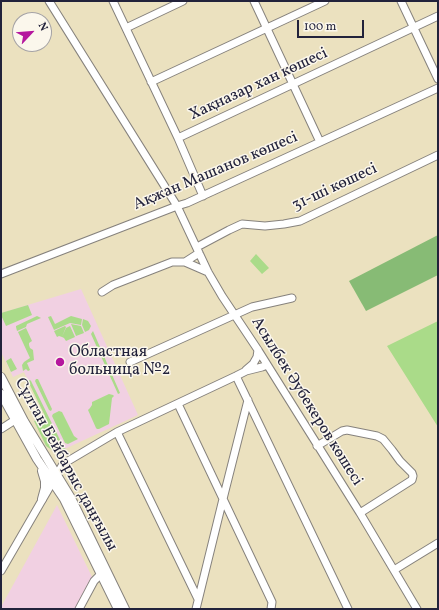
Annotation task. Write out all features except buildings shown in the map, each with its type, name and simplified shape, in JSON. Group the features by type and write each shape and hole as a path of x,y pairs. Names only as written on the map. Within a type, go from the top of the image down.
{"main road":[{"name":"Сұлтан Бейбарыс даңғылы","path":"1,377 55,478 118,609"},
{"name":"Сұлтан Бейбарыс даңғылы","path":"1,394 37,459 71,498 125,609"},
{"path":"37,459 45,481 42,499"}],"street":[{"name":"Асылбек Әубекеров көшесі","path":"49,1 177,206 208,272 222,296 258,350 318,446 417,609"},
{"path":"113,1 178,138 203,196"},
{"path":"126,28 183,1"},
{"path":"254,1 320,142"},
{"path":"151,82 325,1"},
{"path":"401,1 438,79"},
{"name":"Хақназар хан көшесі","path":"178,138 438,16"},
{"name":"Ақжан Машанов көшесі","path":"1,274 187,203 438,88"},
{"name":"31-ші көшесі","path":"185,262 198,250 229,230 242,224 265,226 300,221 438,155"},
{"path":"102,292 113,285 172,262 185,262 208,272"},
{"path":"130,362 252,307 292,298"},
{"path":"246,371 254,364 257,358 258,350"},
{"path":"1,571 63,464 117,432 246,371 267,365"},
{"path":"236,376 348,609"},
{"path":"196,609 248,400"},
{"path":"178,404 272,602 271,609"},
{"path":"1,429 15,420"},
{"path":"318,446 347,430 376,436 382,439 412,473 412,480 360,514"},
{"path":"117,432 198,599"},
{"path":"394,570 438,542"},
{"path":"79,609 94,581 101,574"}],"shaded area":[{"name":"Областная больница №2","path":"81,289 138,415 56,453 46,446 34,421 45,416 24,372 13,377 1,352 1,313"},
{"path":"57,505 93,579 76,609 1,609 1,607"}],"green space":[{"path":"438,235 438,275 366,311 349,281"},
{"path":"256,254 269,268 262,274 250,261"},
{"path":"28,305 32,315 6,326 1,313"},
{"path":"37,316 41,318 27,324 26,327 17,331 16,326"},
{"path":"51,316 55,324 71,316 82,319 81,325 70,323 54,330 48,317"},
{"path":"83,319 88,321 91,326 89,330 85,332 82,325"},
{"path":"438,321 438,427 387,346"},
{"path":"71,324 81,326 84,333 76,336"},
{"path":"65,326 66,327 62,337 57,337 54,331"},
{"path":"70,326 75,337 66,341 62,337 66,328"},
{"path":"26,328 32,341 29,345 33,350 34,360 27,363 30,370 28,371 26,369 23,371 22,365 30,358 18,332"},
{"path":"93,331 120,393 118,394 91,334"},
{"path":"11,358 17,369 11,372 6,361"},
{"path":"38,379 52,409 51,411 49,410 35,381"},
{"path":"30,380 64,448 66,449 56,453 46,446 34,421 45,416 28,381"},
{"path":"109,394 114,396 112,398 109,424 97,429 88,410 92,405 92,402"},
{"path":"59,411 62,412 74,436 78,439 68,444 65,443 52,416"}],"place":[{"name":"Областная больница №2","path":"60,362"}]}
